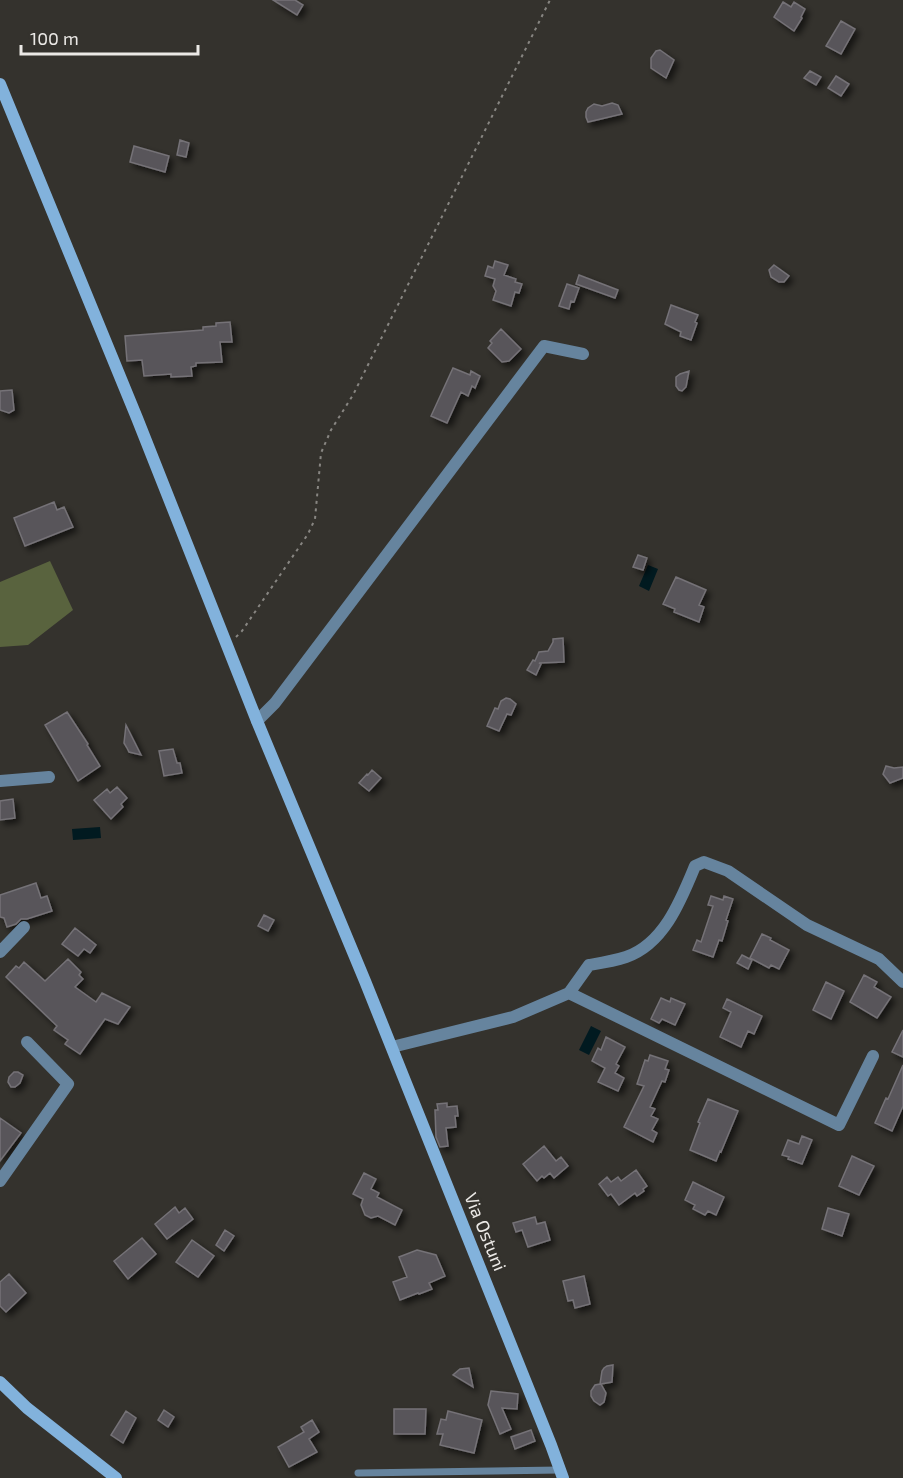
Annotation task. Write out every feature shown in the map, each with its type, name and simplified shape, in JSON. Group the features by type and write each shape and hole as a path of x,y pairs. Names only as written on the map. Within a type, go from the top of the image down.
{"main road":[{"name":"Via Ostuni","path":"0,84 137,418 257,722 373,999 561,1474"},
{"path":"0,1382 27,1408 116,1478"}],"street":[{"path":"257,722 275,703 544,346 584,354"},
{"path":"0,781 49,777"},
{"path":"392,1047 513,1017 569,993 589,965 627,957 646,946 666,926 684,893 695,866 704,862 728,871 807,925 879,959 903,982"},
{"path":"0,952 24,927"},
{"path":"569,993 839,1125 873,1056"},
{"path":"0,1181 68,1084 27,1042"}],"lane":[{"path":"358,1473 561,1474"}],"path":[{"path":"228,645 242,631 308,534 315,519 321,453 331,430 353,395 550,0"}],"green space":[{"path":"50,561 73,610 28,645 0,647 0,582"}],"water":[{"path":"648,565 658,569 649,591 639,586"},
{"path":"100,827 101,838 73,840 72,829"},
{"path":"591,1026 601,1031 589,1055 579,1050"}],"building":[{"path":"273,0 295,0 303,5 297,15"},
{"path":"783,2 791,7 794,2 805,9 794,31 774,17"},
{"path":"841,21 855,29 841,54 826,46"},
{"path":"660,50 674,60 666,78 651,68 651,58 656,51"},
{"path":"810,71 821,77 816,85 804,78"},
{"path":"836,76 849,84 841,96 828,88"},
{"path":"612,103 618,105 622,114 588,122 586,112 588,108 594,104 602,106"},
{"path":"180,140 189,143 186,157 177,155"},
{"path":"134,146 169,156 165,172 130,162"},
{"path":"495,261 508,265 504,275 522,284 519,293 515,292 511,306 493,300 496,291 493,286 495,279 485,276 488,266 493,268"},
{"path":"774,265 789,276 784,282 771,277 769,270"},
{"path":"579,275 618,290 615,298 576,284"},
{"path":"567,284 579,288 569,309 559,306"},
{"path":"671,305 698,315 691,340 680,336 681,332 665,324"},
{"path":"230,322 232,342 220,342 222,362 196,363 196,366 191,367 192,376 171,377 171,374 144,376 142,360 127,361 125,336 203,330 203,327 216,326 216,323"},
{"path":"501,329 521,349 509,361 502,362 488,348 492,343 490,341"},
{"path":"453,368 470,375 471,371 480,376 475,388 472,386 468,396 461,392 447,423 431,416"},
{"path":"689,371 686,387 682,391 679,390 676,386 676,377"},
{"path":"12,390 14,410 9,413 0,410 0,391"},
{"path":"54,502 57,510 64,507 73,527 25,546 14,518"},
{"path":"638,555 647,558 643,570 633,567"},
{"path":"676,577 706,590 699,605 704,607 699,622 674,612 675,609 663,604"},
{"path":"563,638 564,662 539,663 541,664 536,675 527,670 539,652 548,651 553,639"},
{"path":"506,698 516,704 511,715 507,714 499,731 487,726 495,708 498,709 501,701"},
{"path":"67,712 100,766 78,781 45,725"},
{"path":"126,725 141,755 129,752 124,743"},
{"path":"173,749 182,773 164,776 159,751"},
{"path":"886,766 903,767 903,778 890,783 883,774"},
{"path":"372,770 381,778 369,791 359,783"},
{"path":"117,787 127,798 121,804 123,807 111,819 94,800 107,789 110,793"},
{"path":"13,799 15,818 0,820 0,801"},
{"path":"36,883 41,898 47,896 52,911 21,919 16,924 7,927 4,918 0,917 0,895"},
{"path":"711,896 723,900 724,896 733,899 722,941 719,940 713,957 693,950 697,940 701,942 713,906 708,905"},
{"path":"264,915 274,920 268,931 258,926"},
{"path":"75,928 96,945 90,953 84,949 78,956 62,944"},
{"path":"762,934 789,950 779,969 771,965 769,968 750,958"},
{"path":"742,955 752,960 748,969 737,963"},
{"path":"68,959 81,972 79,975 83,979 75,987 96,1002 102,993 130,1007 118,1024 105,1019 80,1054 65,1044 68,1040 54,1030 57,1026 6,977 16,966 19,968 24,962 45,981"},
{"path":"864,975 877,982 874,987 891,997 877,1018 850,1002"},
{"path":"826,982 844,991 831,1019 813,1010"},
{"path":"661,998 670,1002 671,998 685,1004 675,1025 662,1019 659,1023 651,1019"},
{"path":"727,999 762,1016 754,1034 748,1031 741,1047 720,1037 731,1012 723,1008"},
{"path":"903,1030 903,1057 892,1052"},
{"path":"606,1037 625,1047 616,1064 619,1066 615,1073 624,1078 618,1091 598,1082 605,1068 592,1061 598,1048 601,1050"},
{"path":"650,1055 668,1061 665,1069 669,1070 665,1082 662,1081 650,1107 655,1109 651,1116 658,1119 652,1130 657,1133 653,1142 624,1127 644,1086 637,1084 645,1060 648,1061"},
{"path":"903,1065 903,1106 892,1131 875,1123"},
{"path":"14,1072 23,1075 20,1083 11,1087 8,1082 9,1077"},
{"path":"708,1099 738,1111 716,1161 690,1150"},
{"path":"447,1103 447,1107 457,1106 458,1116 455,1116 456,1127 446,1128 448,1146 440,1147 436,1137 435,1110 438,1110 437,1104"},
{"path":"0,1118 21,1133 0,1161"},
{"path":"802,1136 812,1140 802,1164 782,1155 788,1140 799,1144"},
{"path":"544,1146 556,1161 561,1157 568,1166 554,1178 550,1173 537,1181 523,1164"},
{"path":"852,1156 874,1166 859,1195 839,1186"},
{"path":"636,1170 647,1186 637,1196 635,1193 619,1205 599,1184 607,1177 611,1182 618,1177 621,1181"},
{"path":"364,1173 376,1179 371,1189 379,1193 377,1197 402,1210 395,1225 378,1216 371,1218 365,1215 361,1205 363,1199 353,1194"},
{"path":"693,1182 724,1197 716,1215 708,1211 705,1215 693,1209 695,1205 685,1200"},
{"path":"175,1207 179,1213 185,1208 193,1219 167,1239 155,1224"},
{"path":"828,1208 849,1214 842,1236 822,1229"},
{"path":"535,1217 537,1224 545,1222 550,1240 528,1247 522,1230 516,1232 513,1223"},
{"path":"225,1230 234,1236 224,1251 216,1245"},
{"path":"142,1238 156,1254 128,1279 114,1261"},
{"path":"192,1240 214,1256 198,1277 176,1262"},
{"path":"417,1250 436,1255 445,1276 429,1283 432,1289 400,1300 393,1282 407,1277 399,1257"},
{"path":"9,1274 26,1293 6,1312 0,1306 0,1282"},
{"path":"584,1276 590,1304 575,1308 573,1300 568,1301 563,1281"},
{"path":"613,1365 612,1382 601,1384 606,1393 604,1402 600,1405 594,1401 591,1391 595,1385 600,1384 604,1368"},
{"path":"469,1368 473,1387 453,1375 460,1369"},
{"path":"491,1391 518,1394 517,1409 502,1408 511,1429 500,1434 488,1405"},
{"path":"394,1409 426,1409 425,1434 394,1434"},
{"path":"164,1410 174,1417 168,1427 158,1420"},
{"path":"126,1411 136,1418 123,1443 111,1435"},
{"path":"448,1411 482,1420 474,1453 440,1445 443,1434 437,1434 441,1419 446,1420"},
{"path":"312,1420 319,1432 309,1439 317,1452 289,1467 278,1447 304,1432 301,1427"},
{"path":"531,1430 535,1441 515,1449 511,1437"}]}
